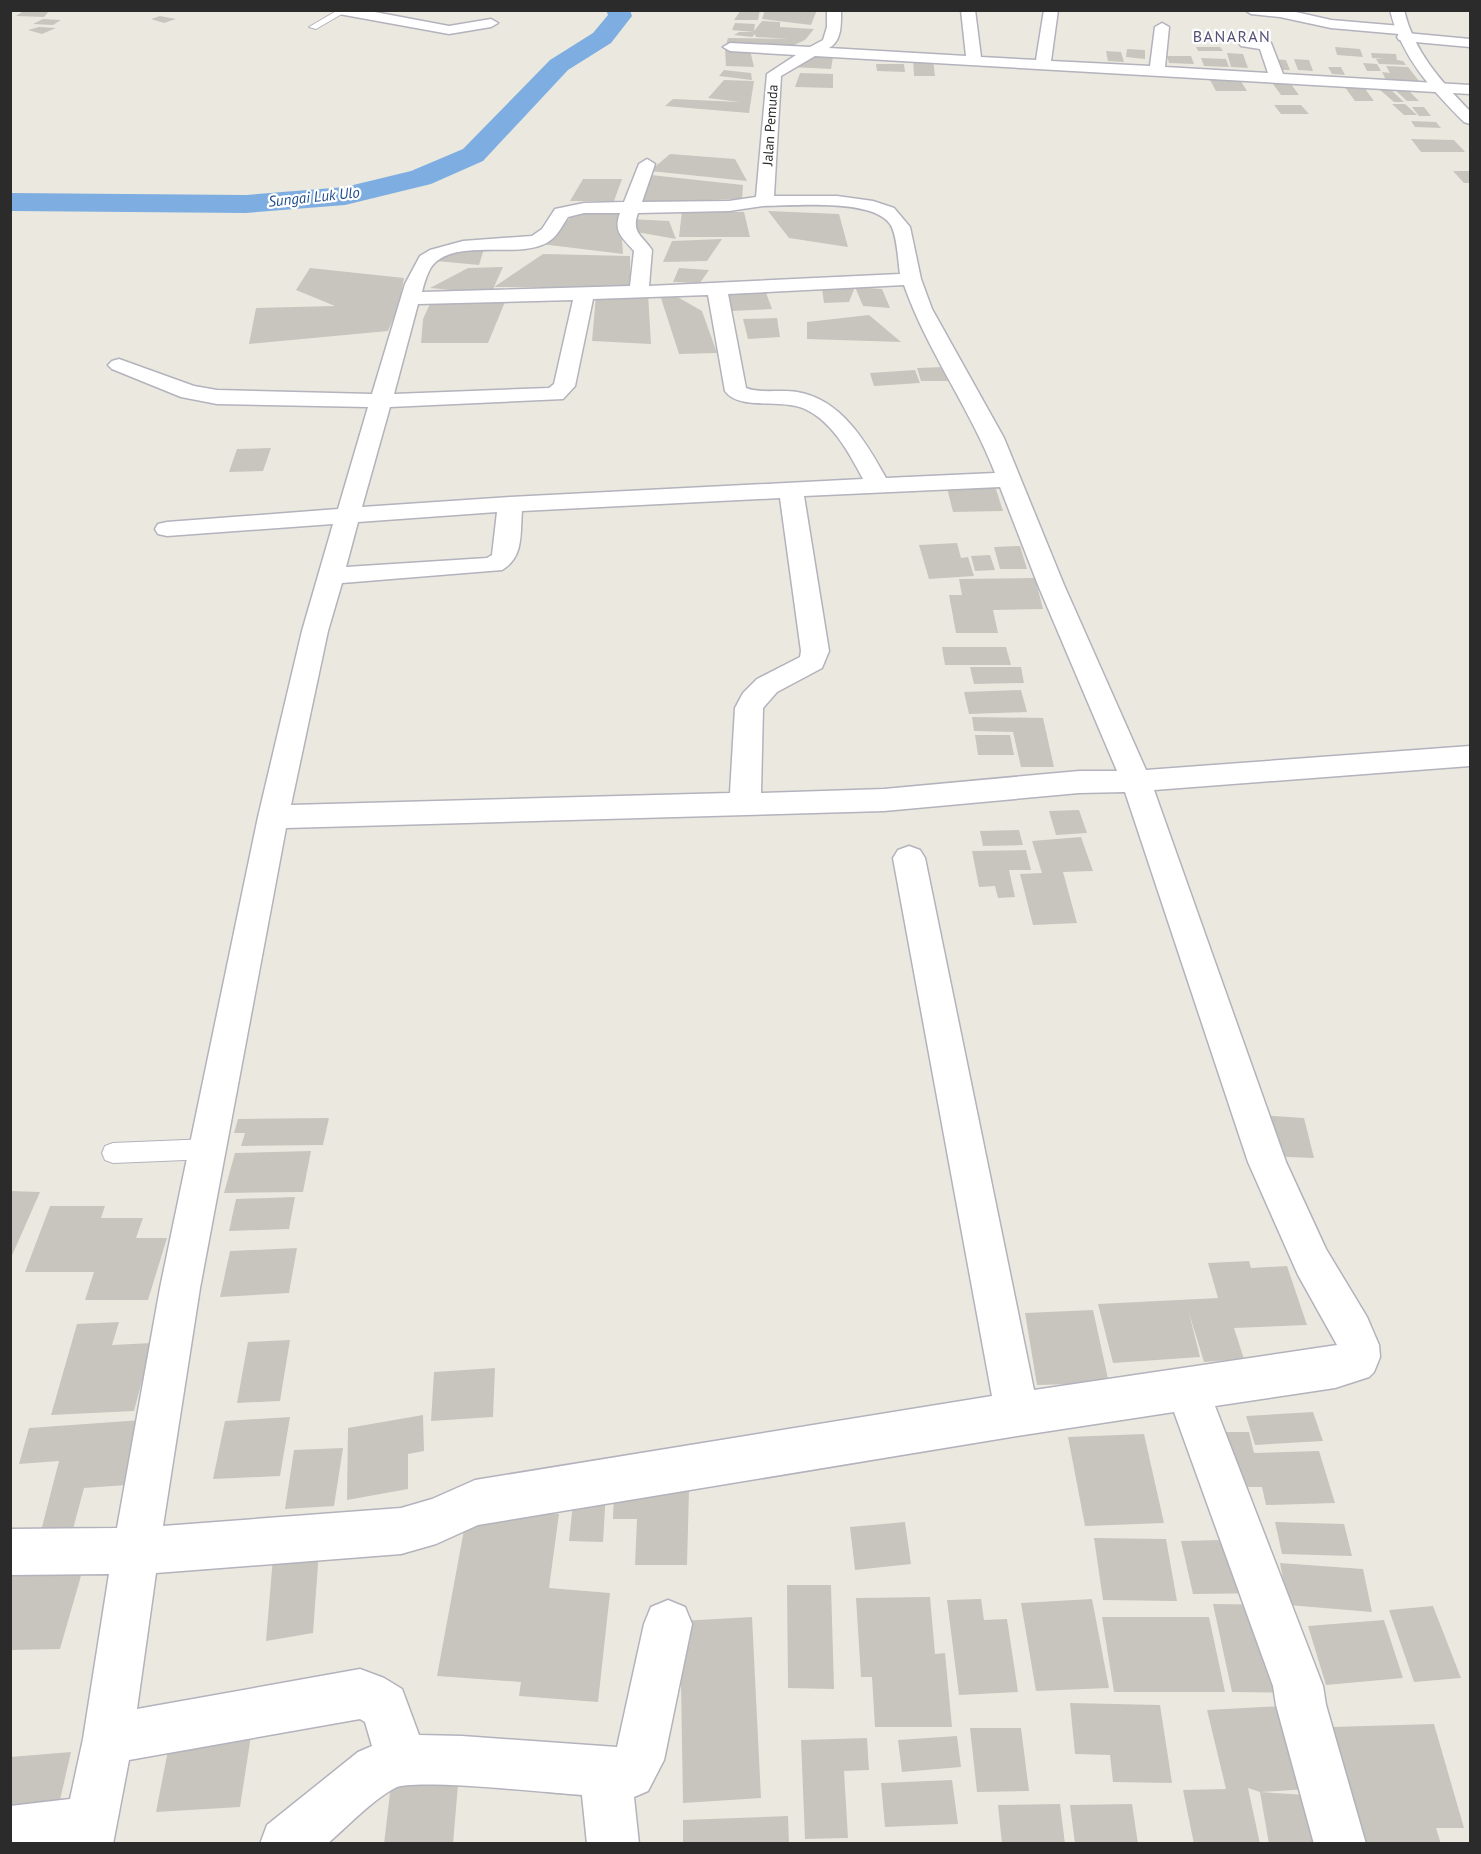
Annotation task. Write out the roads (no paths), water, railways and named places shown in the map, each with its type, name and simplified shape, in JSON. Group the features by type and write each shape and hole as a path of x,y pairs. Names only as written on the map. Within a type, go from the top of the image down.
{"street":[{"name":"Jalan Pemuda","path":"763,201 774,74 829,42 834,27 834,10"},
{"path":"968,10 974,61"},
{"path":"1043,64 1051,10"},
{"path":"1251,10 1331,24 1470,42"},
{"path":"1397,10 1403,34 1438,87 1470,119"},
{"path":"341,11 449,30 491,23"},
{"path":"1157,70 1162,27"},
{"path":"1246,43 1266,46 1276,76"},
{"path":"730,47 1276,76 1470,89"},
{"path":"639,292 643,250 625,227 647,164"},
{"path":"10,1552 136,1551 401,1531 436,1521 475,1503 1017,1414 1344,1364 1359,1357 1358,1345 1352,1331 1312,1262 1267,1162 1136,781 1051,585 993,438 935,335 911,279 901,227 888,212 855,202 763,201 729,206 573,209 561,213 554,228 545,237 536,241 466,247 438,254 423,265 410,298 345,517 315,631 273,817 180,1288 136,1551 108,1739 89,1833 10,1832"},
{"path":"410,298 639,292 911,279"},
{"path":"717,288 736,391 749,396 801,398 832,417 852,438 879,486"},
{"path":"119,365 189,392 217,397 379,401 555,394 564,386 585,292"},
{"path":"167,529 510,504 1010,479"},
{"path":"745,803 749,708 753,696 769,684 812,662 815,651 791,490"},
{"path":"330,576 493,565 503,559 507,547 510,504"},
{"path":"273,817 884,800 1078,783 1136,781 1470,756"},
{"path":"909,858 1017,1414"},
{"path":"1186,1388 1298,1686 1301,1705 1340,1844"},
{"path":"286,1844 376,1770 401,1760 462,1761 630,1773 639,1760 668,1624"},
{"path":"108,1739 360,1694 367,1695 385,1706 401,1760"},
{"path":"606,1773 613,1844"}],"lane":[{"path":"313,27 341,11"},
{"path":"113,1153 209,1149"}],"waterway":[{"name":"Sungai Luk Ulo","path":"10,202 246,204 345,196 421,178 473,155 559,65 602,38 620,16 618,10"}],"district":[{"name":"BANARAN","path":"1232,36"}]}
